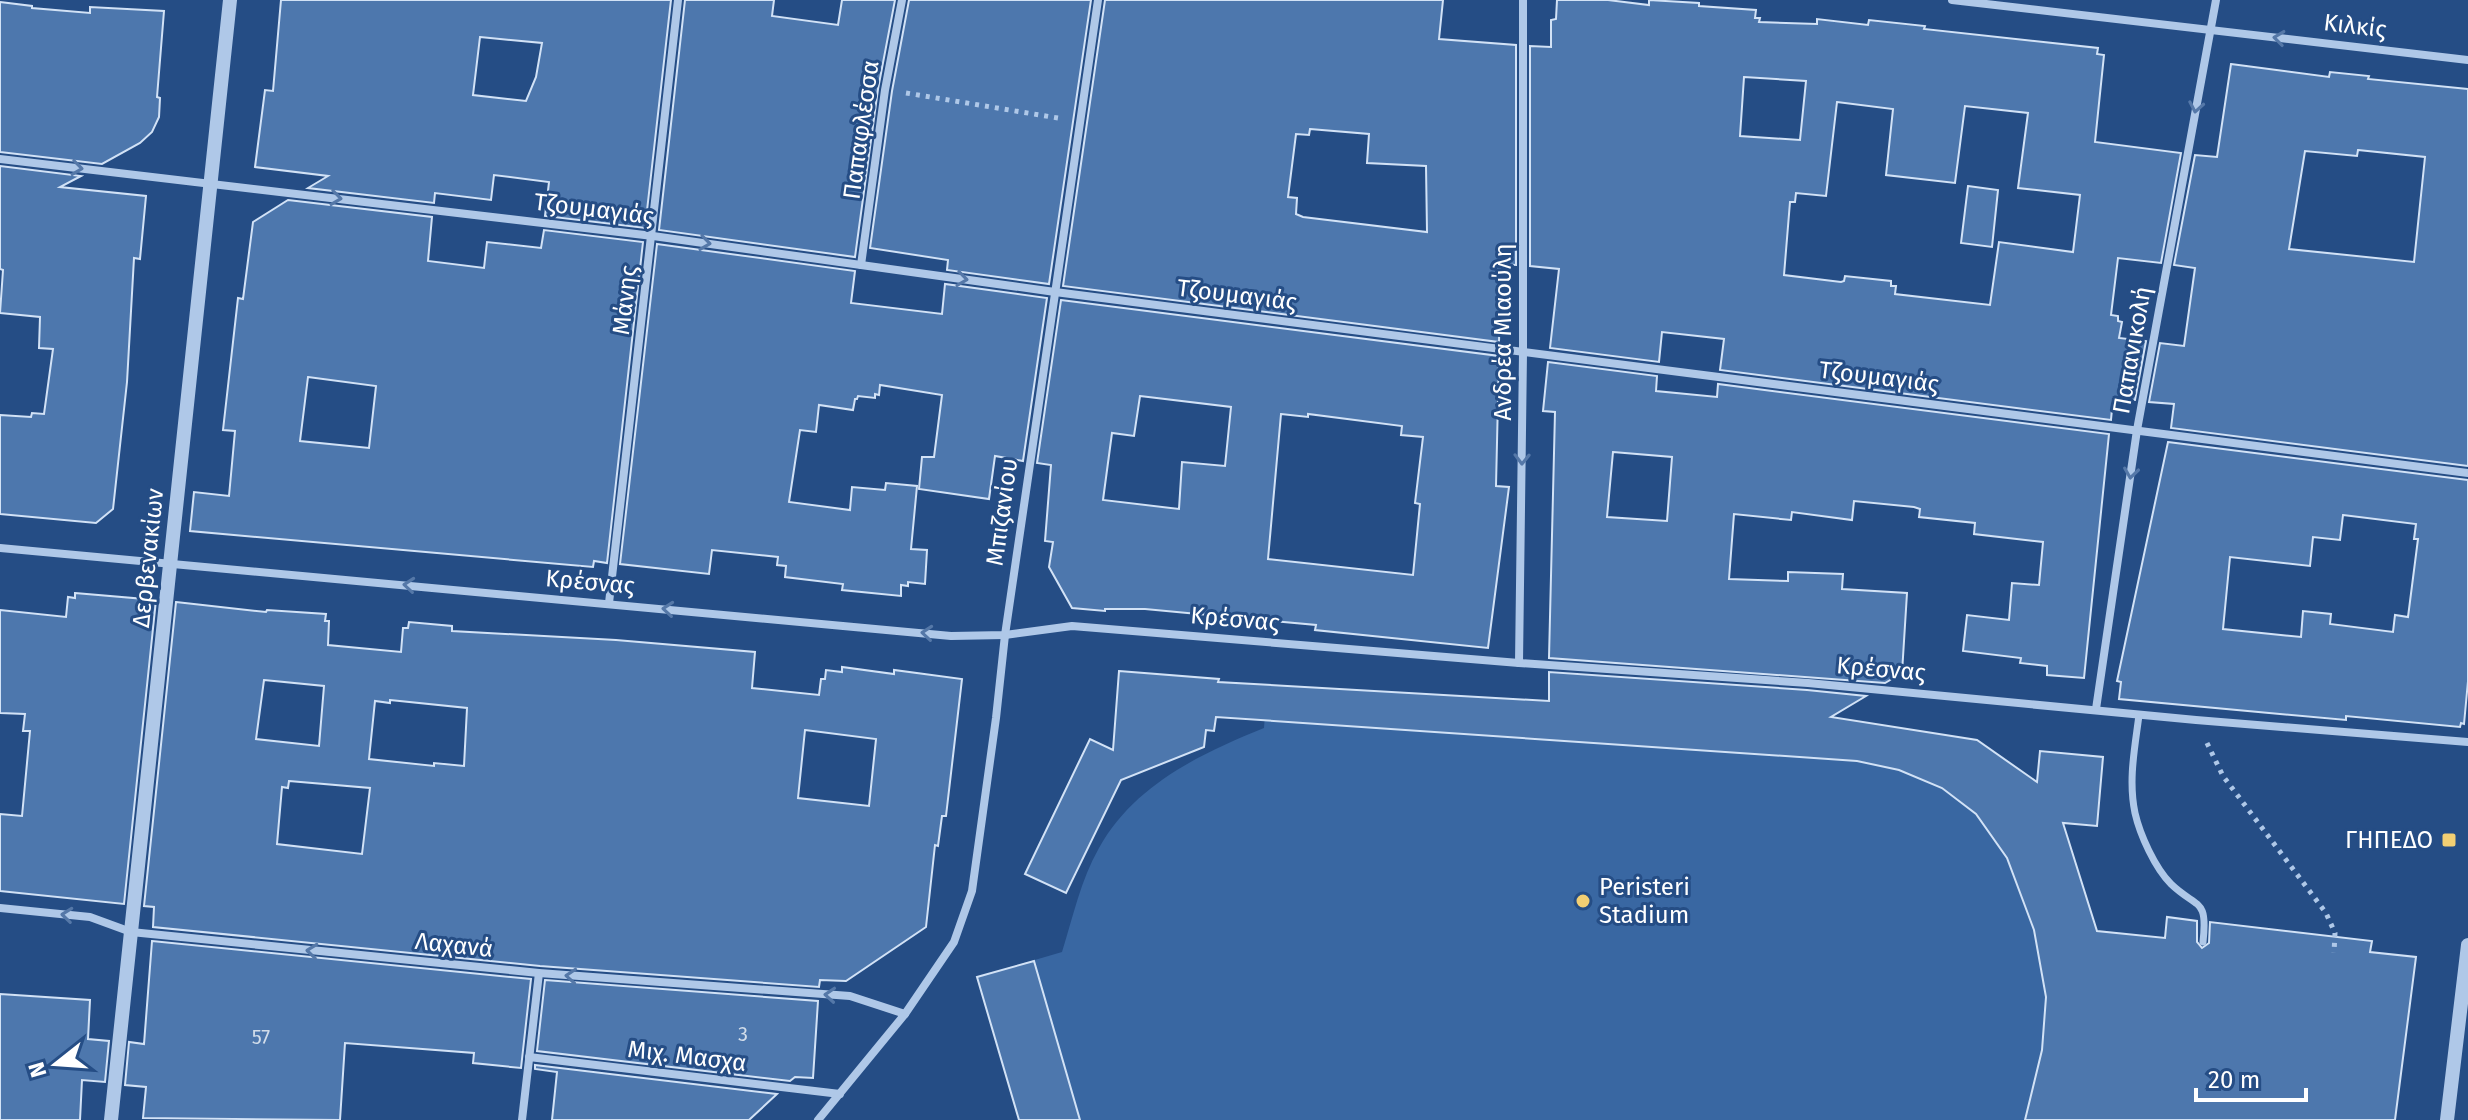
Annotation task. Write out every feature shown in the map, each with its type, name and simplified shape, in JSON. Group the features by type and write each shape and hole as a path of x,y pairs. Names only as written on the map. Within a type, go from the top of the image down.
{"street":[{"name":"Δερβενακίων","path":"111,1120 230,0"},
{"name":"Μάνης","path":"609,603 678,0"},
{"name":"Παπαφλέσσα","path":"861,265 885,90 902,0"},
{"name":"Μπιζανίου","path":"818,1120 905,1014 954,942 972,891 1005,635 1098,0"},
{"name":"Ανδρέα Μιαούλη","path":"1519,663 1523,0"},
{"name":"Κιλκίς","path":"1952,0 2468,60"},
{"name":"Παπανικολή","path":"2096,709 2137,430 2216,0"},
{"name":"Τζουμαγιάς","path":"0,159 653,236 1055,292 2468,473"},
{"name":"Κρέσνας","path":"0,548 951,636 1005,635 1072,626 1808,683 2139,715 2468,742"},
{"path":"2139,715 2131,780 2135,812 2156,862 2171,883 2199,903 2205,921 2203,942"},
{"name":"Λαχανά","path":"0,908 90,917 131,932 539,973 850,996 905,1014"},
{"path":"2447,1120 2468,945"},
{"path":"522,1120 539,973"},
{"name":"Μιχ. Μασχα","path":"529,1057 840,1094"}],"path":[{"path":"885,90 1080,121"},
{"path":"2196,720 2223,776 2326,913 2335,933 2334,953"}],"shaded area":[{"name":"Peristeri Stadium","path":"1267,685 1768,714 2036,795 2073,853 2093,921 2090,1120 1019,1120 977,977 1062,952 1087,872 1114,826 1131,806 1171,774 1216,749 1264,728"}],"building":[{"path":"281,0 671,0 645,228 545,216 549,182 494,175 491,200 435,193 434,203 308,188 328,176 255,167 265,90 273,91","holes":["480,37 542,43 536,77 526,101 473,95"]},
{"path":"685,0 774,0 772,16 838,25 842,0 895,0 878,89 855,257 659,230"},
{"path":"909,0 1091,0 1049,284 947,270 948,260 870,248 892,91"},
{"path":"1105,0 1443,0 1439,39 1516,45 1516,265 1501,264 1499,342 1063,286","holes":["1310,129 1369,134 1367,163 1426,166 1427,232 1296,214 1297,198 1288,197 1296,134 1309,135"]},
{"path":"1557,0 1608,0 1649,5 1649,0 1756,10 1755,18 1760,18 1759,22 1817,24 1817,19 1868,25 1869,20 2098,48 2097,54 2104,55 2095,142 2181,153 2161,263 2118,258 2111,315 2118,316 2118,321 2122,322 2119,338 2146,341 2135,400 2113,398 2111,420 1720,370 1724,339 1662,332 1659,362 1550,348 1559,269 1530,266 1530,46 1551,47 1551,20 1556,19","holes":["1744,77 1806,81 1800,140 1740,136","1837,102 1893,109 1886,175 1955,183 1965,106 2028,113 2018,188 2080,195 2073,252 1999,242 1990,305 1895,294 1896,286 1891,286 1891,281 1845,276 1841,282 1784,275 1790,202 1795,202 1796,193 1826,196"]},
{"path":"0,2 90,13 90,7 164,11 157,97 160,98 159,117 152,132 140,143 102,164 0,152"},
{"path":"2231,64 2329,77 2330,72 2468,89 2468,466 2171,428 2174,404 2149,402 2160,343 2184,346 2195,268 2174,265 2195,155 2217,157","holes":["2358,150 2425,157 2414,262 2289,249 2305,151 2357,156"]},
{"path":"0,166 81,176 60,187 146,196 140,259 134,258 127,382 113,509 96,523 0,514 0,415 31,417 32,413 44,414 53,349 39,348 40,317 0,313 3,270 0,269"},
{"path":"1968,186 1998,190 1992,247 1961,243"},
{"path":"288,200 432,217 428,261 484,268 487,242 541,248 544,230 643,242 607,563 594,561 593,567 190,531 194,492 229,496 235,431 223,430 238,298 243,299 253,222","holes":["308,377 376,386 369,448 300,441"]},
{"path":"657,244 855,271 851,303 942,314 945,284 1047,298 1023,461 995,456 989,499 919,489 922,457 934,457 942,395 880,385 879,395 875,394 875,398 858,396 853,410 819,405 816,432 800,430 789,502 850,510 852,487 885,490 886,483 917,486 911,549 927,550 925,584 908,582 908,586 901,585 901,596 842,590 843,584 785,577 786,566 777,565 778,557 712,550 709,574 620,564"},
{"path":"1061,300 1499,356 1496,486 1509,487 1488,648 1315,630 1316,625 1145,609 1105,611 1072,608 1049,567 1053,542 1045,541 1051,465 1037,463","holes":["1140,396 1231,407 1225,466 1182,462 1179,509 1103,500 1112,433 1134,436","1281,414 1308,417 1308,414 1402,426 1401,435 1423,437 1415,503 1420,504 1413,575 1268,559"]},
{"path":"1548,362 1657,376 1656,391 1717,397 1718,384 2109,434 2084,678 2047,675 2047,666 2020,663 2021,658 1963,651 1967,615 2009,620 2012,583 2039,585 2043,542 1974,534 1975,523 1919,517 1920,509 1914,507 1854,501 1852,520 1792,512 1791,520 1734,514 1729,579 1788,581 1788,572 1843,574 1842,589 1907,593 1902,673 1885,683 1549,658 1555,412 1543,411","holes":["1613,452 1672,457 1667,521 1607,517"]},
{"path":"2168,442 2468,480 2468,681 2464,724 2461,723 2460,727 2119,699 2121,682 2117,681","holes":["2343,515 2416,524 2414,539 2418,539 2408,617 2395,615 2393,632 2330,624 2331,614 2303,611 2301,637 2223,629 2230,557 2310,566 2313,537 2340,540"]},
{"path":"75,593 156,600 124,904 0,891 0,814 22,816 30,731 23,731 25,714 0,713 0,610 66,617 68,597 75,598"},
{"path":"176,602 266,612 326,614 325,621 329,621 328,645 401,652 403,628 408,628 409,622 452,626 452,631 755,652 752,688 819,695 826,670 842,672 842,667 962,679 946,816 942,816 938,846 935,845 926,927 846,981 820,980 819,987 540,966 153,927 154,907 144,906","holes":["264,680 324,686 319,746 256,739","390,700 467,708 464,766 369,759 375,701 390,703","805,730 876,739 869,806 798,798","289,781 370,788 362,854 277,844 282,787 288,788"]},
{"path":"1119,671 1219,679 1218,682 1549,701 1549,672 1807,690 1866,696 1831,717 1977,740 2037,782 2040,751 2103,757 2097,826 2063,823 2097,931 2165,938 2167,917 2197,921 2197,942 2202,948 2209,943 2210,922 2372,941 2370,952 2416,957 2395,1120 2025,1120 2042,1050 2046,997 2034,930 2007,858 1976,814 1942,788 1899,770 1857,761 1216,717 1214,731 1206,730 1204,747 1121,780 1066,893 1025,874 1090,739 1113,750"},
{"path":"152,941 531,979 521,1068 473,1063 474,1053 345,1043 340,1120 143,1118 146,1087 125,1085 129,1042 144,1044"},
{"path":"1034,961 1080,1120 1019,1120 977,977"},
{"path":"545,980 818,1001 813,1078 795,1077 790,1081 537,1051"},
{"path":"0,994 90,1000 88,1039 109,1041 105,1082 82,1080 80,1120 0,1120"},
{"path":"535,1065 777,1094 749,1120 552,1120 557,1072 535,1069"}],"place":[{"name":"ΓΗΠΕΔΟ","path":"2449,840"},
{"name":"Peristeri Stadium","path":"1583,901"}]}
